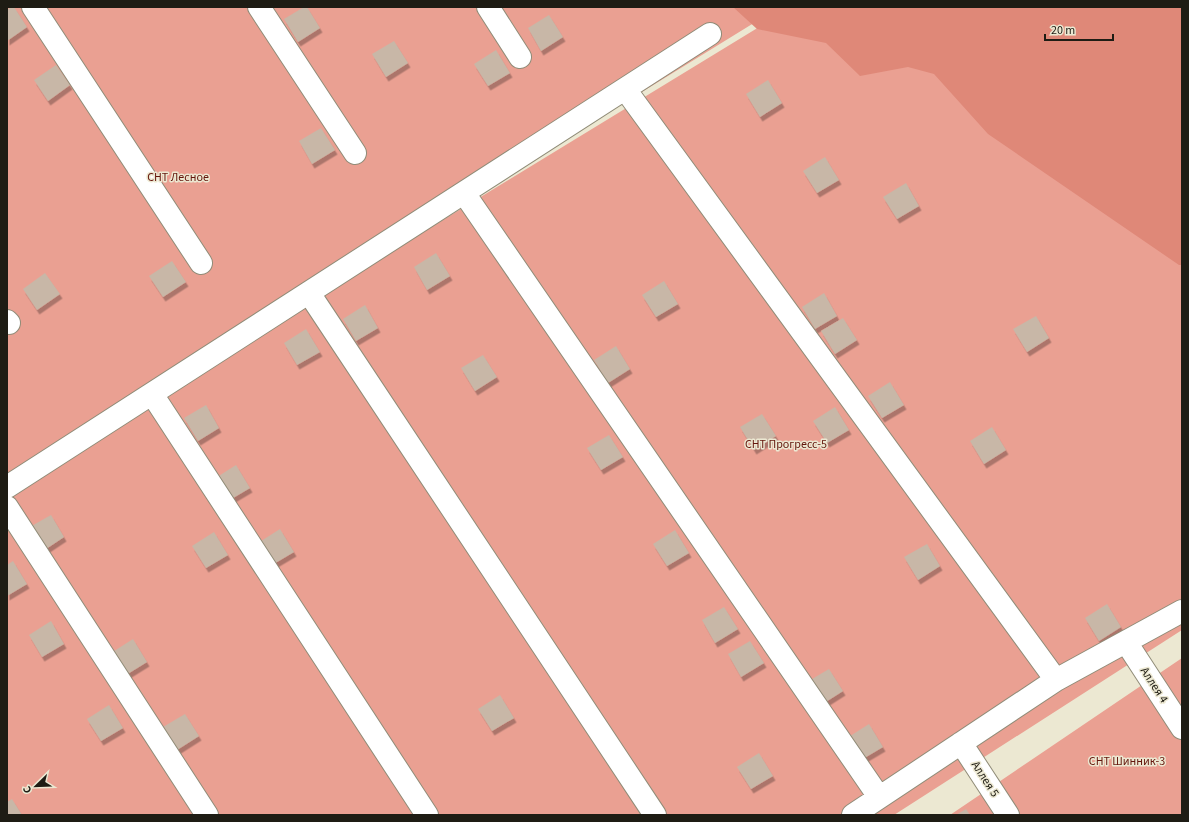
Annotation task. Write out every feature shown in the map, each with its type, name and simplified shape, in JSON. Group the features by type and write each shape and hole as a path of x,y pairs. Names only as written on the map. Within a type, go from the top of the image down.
{"street":[{"path":"33,7 201,262"},
{"path":"259,7 355,153"},
{"path":"488,7 520,57"},
{"path":"7,487 710,34"},
{"path":"625,89 1056,680"},
{"path":"464,193 879,797"},
{"path":"309,293 655,815"},
{"path":"152,394 427,815"},
{"path":"7,507 207,815"},
{"path":"852,815 1056,680 1182,611"},
{"name":"Аллея 4","path":"1126,642 1182,728"},
{"name":"Аллея 5","path":"961,743 1008,815"}],"green space":[{"name":"СНТ Лесное","path":"7,7 780,7 7,483"},
{"name":"СНТ Прогресс-5","path":"792,7 1182,7 1182,630 894,815 7,815 7,486"},
{"name":"СНТ Шинник-3","path":"1182,658 1182,815 950,815"}],"shaded area":[{"path":"733,7 1182,7 1182,265 1179,265 988,134 934,74 908,67 860,76 826,43 757,29"}],"building":[{"path":"14,7 27,27 7,41 7,10"},
{"path":"304,7 307,7 320,28 298,42 284,19"},
{"path":"549,15 563,37 541,51 528,28"},
{"path":"394,41 408,63 386,77 372,54"},
{"path":"496,50 510,73 488,86 474,64"},
{"path":"56,65 70,85 48,101 34,80"},
{"path":"768,80 782,103 760,117 746,94"},
{"path":"321,128 335,150 312,164 299,141"},
{"path":"825,157 839,180 817,193 803,171"},
{"path":"906,183 919,206 897,219 883,197"},
{"path":"436,253 450,276 427,290 414,267"},
{"path":"172,261 186,282 163,297 149,276"},
{"path":"45,273 60,294 37,310 23,289"},
{"path":"664,281 678,304 656,317 642,295"},
{"path":"824,293 837,316 815,329 802,307"},
{"path":"365,305 378,328 356,341 343,319"},
{"path":"1036,316 1049,338 1027,352 1013,329"},
{"path":"843,318 857,340 835,354 821,331"},
{"path":"306,329 320,352 297,365 284,343"},
{"path":"616,346 630,369 608,383 594,360"},
{"path":"483,355 497,377 475,391 461,368"},
{"path":"890,382 904,405 882,418 868,396"},
{"path":"206,405 219,428 198,441 184,418"},
{"path":"835,407 849,430 827,443 813,421"},
{"path":"762,414 776,436 754,450 740,427"},
{"path":"992,427 1006,450 984,464 970,441"},
{"path":"609,435 623,457 601,470 587,448"},
{"path":"236,465 250,488 228,501 214,479"},
{"path":"51,515 64,537 43,551 28,528"},
{"path":"280,529 294,552 272,565 258,543"},
{"path":"675,530 689,553 667,566 653,544"},
{"path":"214,532 228,555 206,568 192,546"},
{"path":"927,544 940,566 918,580 904,557"},
{"path":"13,561 27,584 7,596 7,565"},
{"path":"1107,604 1121,627 1099,641 1085,618"},
{"path":"724,607 738,629 715,643 702,620"},
{"path":"51,621 64,644 42,657 29,635"},
{"path":"133,639 147,662 126,675 111,653"},
{"path":"750,641 764,663 741,677 728,654"},
{"path":"829,669 843,691 821,705 807,682"},
{"path":"500,695 514,718 492,731 478,709"},
{"path":"109,705 123,728 101,741 87,719"},
{"path":"185,714 199,736 177,750 163,727"},
{"path":"869,724 883,747 861,760 847,738"},
{"path":"759,753 773,776 751,789 737,767"},
{"path":"12,799 22,815 7,815 7,802"},
{"path":"966,809 970,815 956,815"}]}
